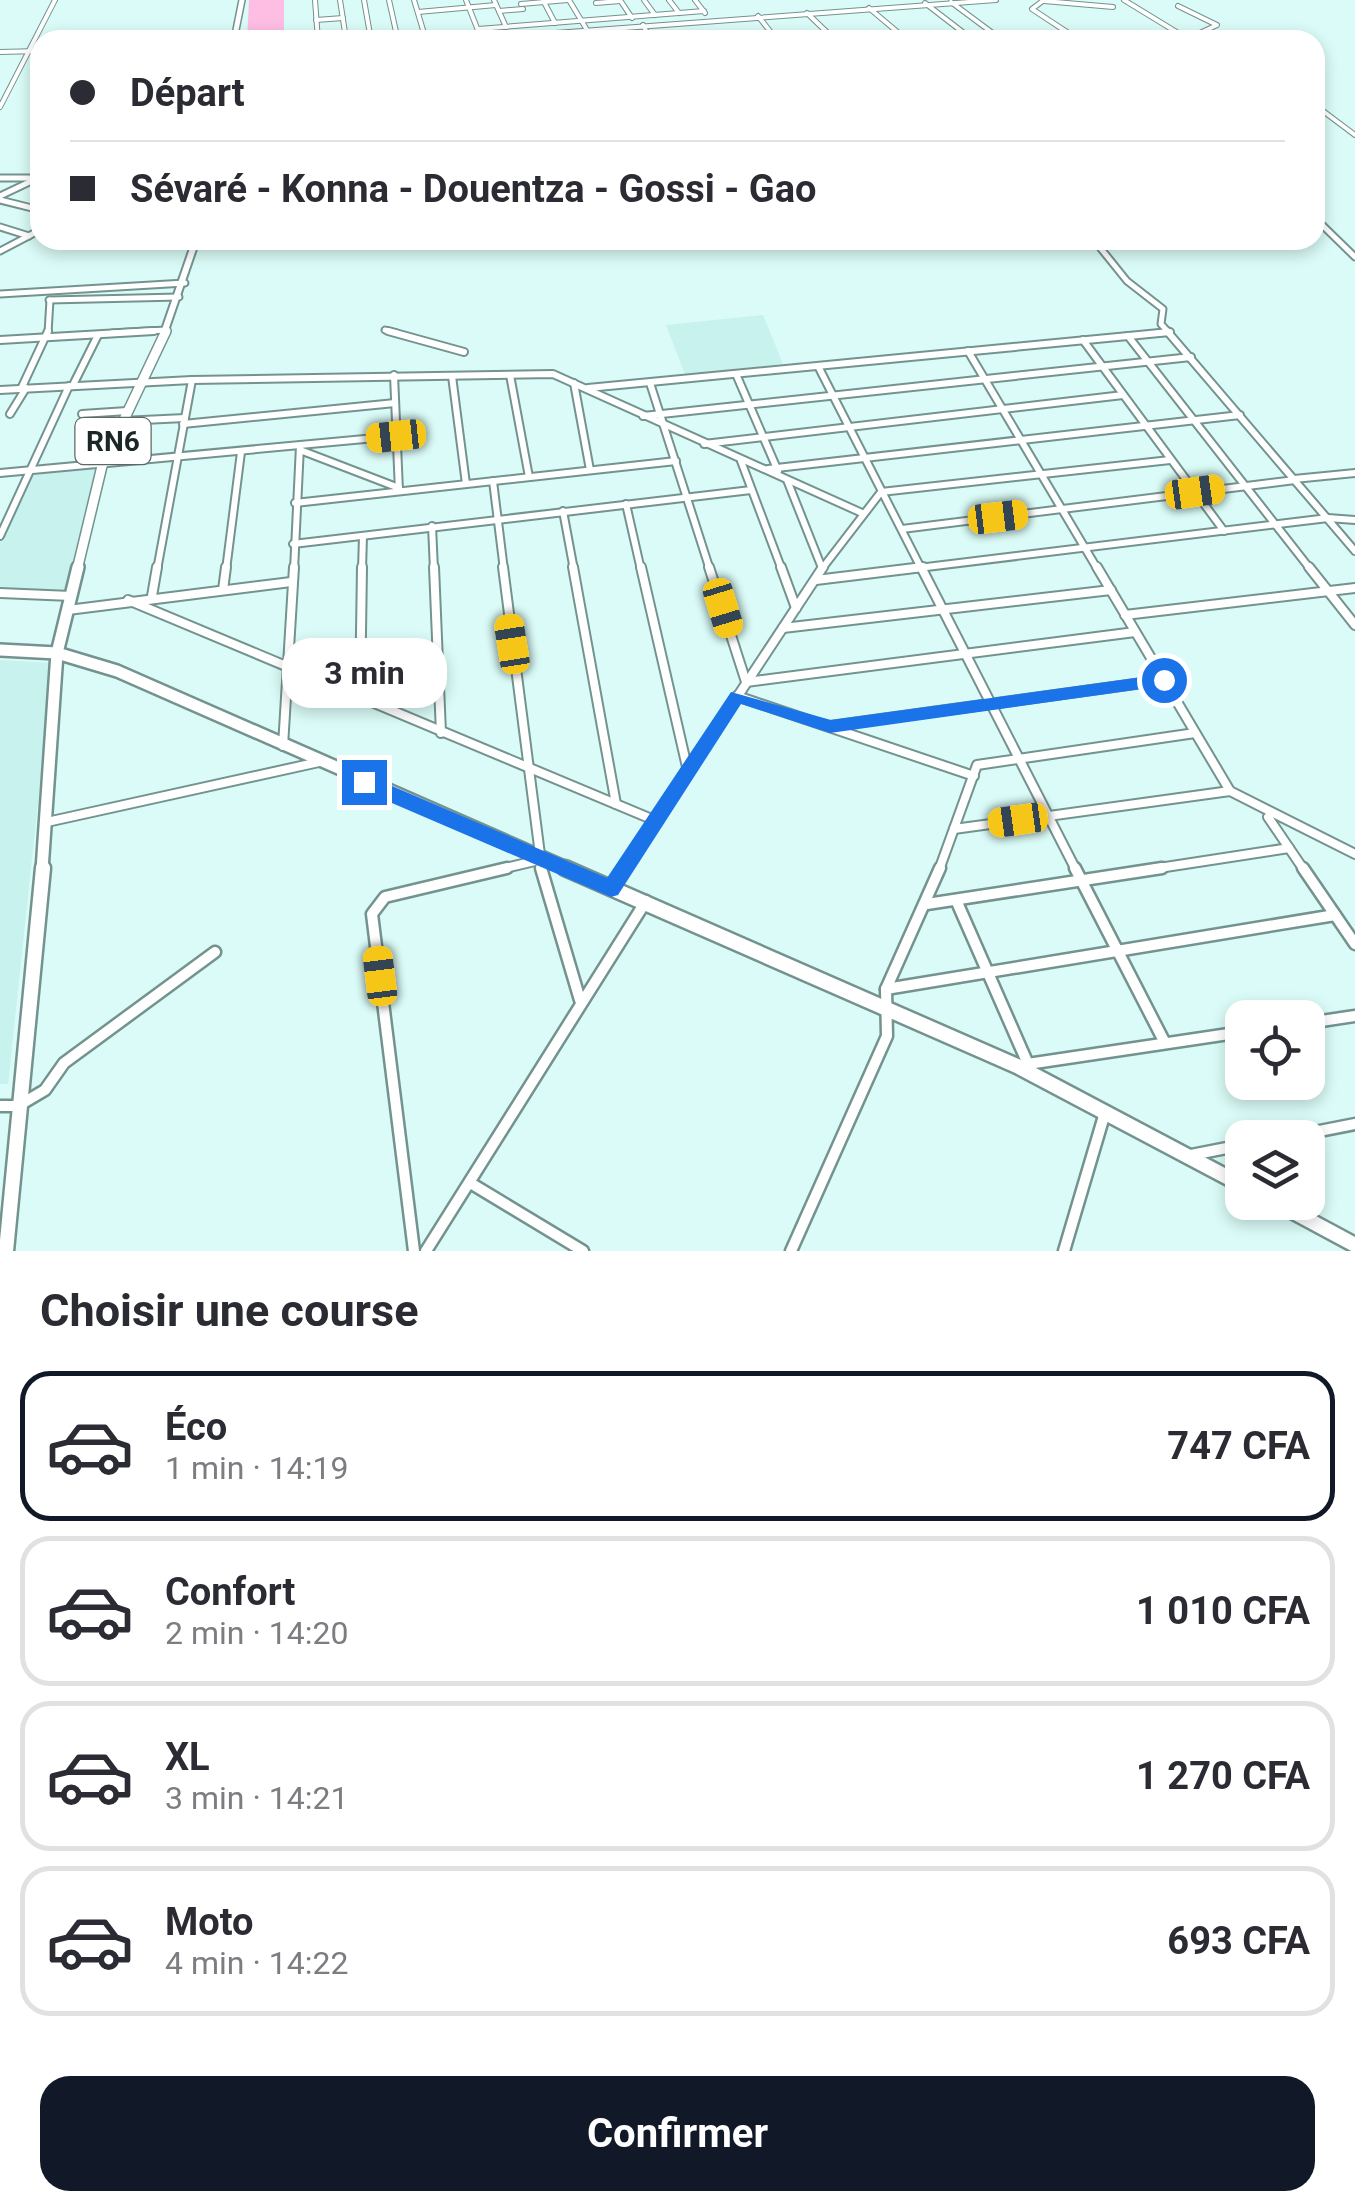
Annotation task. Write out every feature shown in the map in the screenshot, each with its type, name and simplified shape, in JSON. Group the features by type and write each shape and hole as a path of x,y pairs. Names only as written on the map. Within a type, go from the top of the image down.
{"main road":[{"path":"236,30 242,0"},
{"name":"RN6","path":"57,652 102,466 165,332 193,250"},
{"path":"0,650 57,652 118,671 540,860 1022,1065 1104,1116 1225,1176"},
{"path":"6,1251 47,822 57,652"},
{"path":"1308,1220 1355,1245"}],"street":[{"path":"40,30 55,0"},
{"path":"242,0 252,0"},
{"path":"314,0 317,30"},
{"path":"340,0 344,30"},
{"path":"364,0 369,30"},
{"path":"389,0 396,30"},
{"path":"414,0 423,30"},
{"path":"466,0 478,29 704,11"},
{"path":"418,12 569,0 586,30 996,0"},
{"path":"644,0 655,15"},
{"path":"669,0 679,13"},
{"path":"695,0 712,20"},
{"path":"830,0 837,10"},
{"path":"853,9 866,0"},
{"path":"1064,30 1032,9 1044,0 1114,8"},
{"path":"1124,0 1172,30"},
{"path":"544,1 555,23"},
{"path":"595,2 620,1 643,30"},
{"path":"595,2 606,19"},
{"path":"951,2 989,30"},
{"path":"496,3 506,27"},
{"path":"521,4 533,30"},
{"path":"926,4 960,30"},
{"path":"1178,6 1217,25 1207,30"},
{"path":"870,8 894,30"},
{"path":"807,12 825,30"},
{"path":"758,16 769,30"},
{"path":"316,20 342,18"},
{"path":"0,52 29,51 0,107"},
{"path":"1325,112 1355,135"},
{"path":"0,178 30,178"},
{"path":"0,198 30,183"},
{"path":"0,198 30,208"},
{"path":"0,227 30,236"},
{"path":"1325,228 1355,257"},
{"path":"0,252 30,236"},
{"path":"1102,250 1127,281 1164,309 1161,324 1355,551"},
{"path":"0,294 184,283"},
{"path":"10,414 47,339 49,300 54,292"},
{"path":"49,300 179,297"},
{"path":"385,330 464,352"},
{"path":"0,342 165,332"},
{"path":"586,388 1170,332"},
{"path":"0,536 97,336"},
{"path":"1128,336 1272,525 1355,625"},
{"path":"1082,340 1224,531"},
{"path":"968,352 1230,791 1266,813 1355,854"},
{"path":"643,416 1191,357"},
{"path":"818,366 1165,1043"},
{"path":"510,374 528,477"},
{"path":"0,390 192,380 553,374 862,513"},
{"path":"736,374 822,568"},
{"path":"394,376 399,489"},
{"path":"452,376 466,484"},
{"path":"152,596 192,380"},
{"path":"574,383 590,470"},
{"path":"650,383 746,682"},
{"path":"704,444 1123,396"},
{"path":"122,421 184,421 395,403"},
{"path":"82,414 127,410"},
{"path":"782,475 865,458 1240,415"},
{"path":"0,472 300,448 396,436"},
{"path":"300,448 399,489"},
{"path":"283,746 294,670 291,582 300,448"},
{"path":"223,590 241,452"},
{"path":"611,889 822,568 881,492 1170,460"},
{"path":"295,504 399,489 676,461"},
{"path":"742,461 796,608"},
{"path":"902,529 1355,473"},
{"path":"493,481 540,860 580,1000"},
{"path":"293,544 751,490"},
{"path":"626,504 688,767"},
{"path":"563,511 616,804"},
{"path":"0,512 12,512"},
{"path":"816,580 1328,518 1355,520"},
{"path":"432,526 441,732"},
{"path":"360,698 363,536"},
{"path":"68,610 152,596 291,582"},
{"path":"1125,614 1355,588"},
{"path":"783,628 1111,590"},
{"path":"0,593 71,596"},
{"path":"128,600 654,820"},
{"path":"746,682 1135,632"},
{"path":"830,726 1164,680"},
{"path":"737,696 974,776"},
{"path":"791,1251 888,1036 886,989 927,904 977,765 1195,733"},
{"path":"47,822 319,762"},
{"path":"954,829 1230,791"},
{"path":"1266,813 1355,944"},
{"path":"927,904 1290,848"},
{"path":"414,1251 372,914 384,897 540,860"},
{"path":"956,900 1022,1065 1225,1034"},
{"path":"426,1251 472,1184 580,1000 646,902"},
{"path":"886,989 1335,915"},
{"path":"0,1106 18,1106 45,1090 64,1063 215,952"},
{"path":"1325,1020 1355,1016"},
{"path":"1064,1251 1104,1116"},
{"path":"1325,1130 1355,1124"},
{"path":"1187,1156 1225,1148"},
{"path":"472,1184 584,1251"}],"shaded area":[{"path":"249,0 284,0 284,30 248,30"},
{"path":"763,315 783,364 685,374 666,325"},
{"path":"96,469 66,592 0,592 0,543 30,473"},
{"path":"0,660 49,663 52,671 8,1084 0,1084"}],"route":[{"path":"364,782 611,889 737,696 830,726 1164,680"}]}
